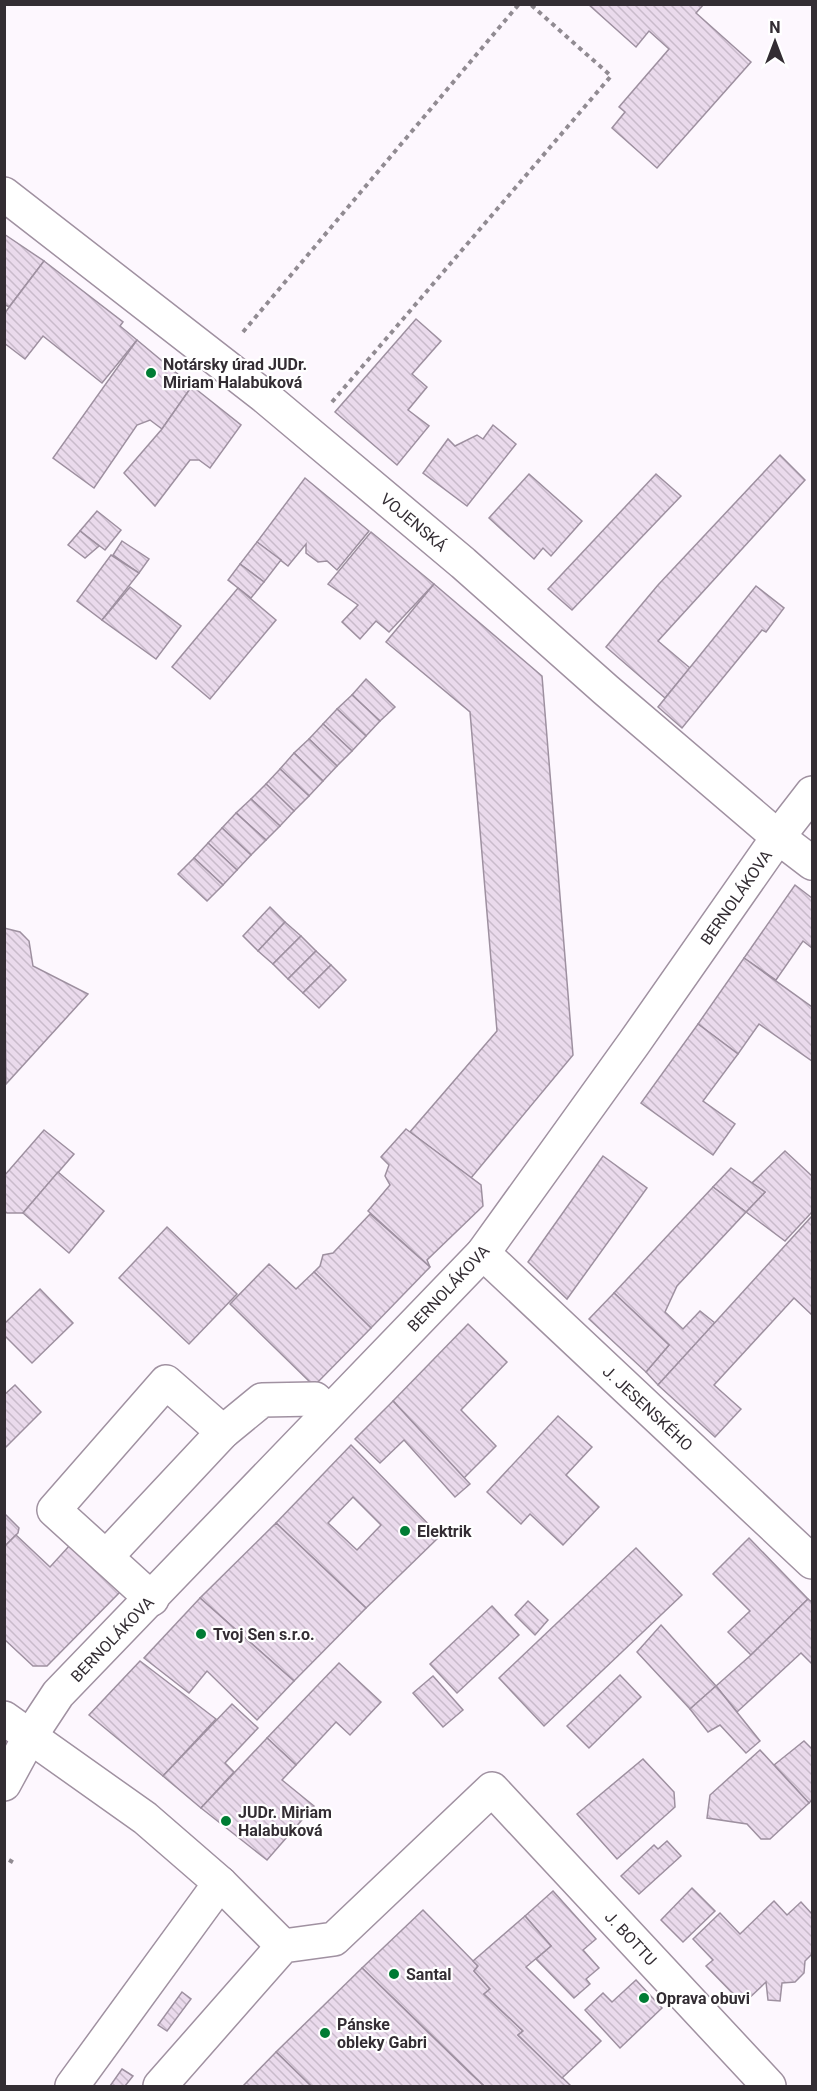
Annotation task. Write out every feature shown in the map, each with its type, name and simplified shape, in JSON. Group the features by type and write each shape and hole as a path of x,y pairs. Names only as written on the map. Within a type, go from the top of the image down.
{"street":[{"name":"VOJENSKÁ","path":"4,194 264,396 463,563 606,690 778,837 813,863"},
{"name":"BERNOLÁKOVA","path":"4,1784 17,1728 58,1694 152,1599 483,1253 778,837 813,793"},
{"name":"J. JESENSKÉHO","path":"483,1253 813,1562"},
{"path":"152,1599 54,1510 166,1382 223,1432"},
{"path":"106,1557 223,1432 262,1400 315,1399 328,1413"},
{"path":"17,1728 145,1818 220,1883 283,1947 160,2086"},
{"name":"J. BOTTU","path":"283,1947 334,1939 492,1790 769,2086"},
{"path":"72,2086 220,1883"}],"path":[{"path":"237,340 519,4"},
{"path":"326,409 611,76 530,4"},
{"path":"9,1860 16,1864"}],"building":[{"path":"588,4 704,4 696,13 751,62 657,168 612,128 625,112 619,107 669,49 649,31 636,47"},
{"path":"4,234 44,261 9,307 4,304"},
{"path":"44,261 123,322 120,326 137,340 102,383 43,336 25,359 4,343 4,314"},
{"path":"416,319 441,341 412,374 427,387 408,410 429,426 397,465 335,412"},
{"path":"137,340 192,386 162,429 150,420 137,425 94,488 53,458"},
{"path":"192,386 241,425 210,468 199,460 190,460 155,506 124,473 162,429"},
{"path":"493,425 516,444 467,506 423,473 448,439 455,446 477,435 483,439"},
{"path":"780,455 805,480 658,641 690,668 665,698 606,647 658,585"},
{"path":"529,474 582,521 551,556 543,548 534,559 489,518"},
{"path":"656,474 681,496 572,610 548,589"},
{"path":"305,478 369,531 337,570 327,561 318,562 306,553 306,544 288,566 257,542"},
{"path":"97,511 121,530 105,550 80,531"},
{"path":"80,531 99,546 85,558 68,545"},
{"path":"371,532 434,584 389,632 376,621 360,639 342,622 358,605 328,584"},
{"path":"122,541 149,559 139,573 113,555"},
{"path":"257,542 281,560 264,582 240,564"},
{"path":"111,555 139,573 102,620 77,601"},
{"path":"240,564 264,582 251,598 228,580"},
{"path":"434,584 542,676 573,1055 471,1178 410,1132 497,1031 470,712 386,642"},
{"path":"756,586 784,608 766,632 762,630 682,728 658,707"},
{"path":"130,587 181,626 156,659 102,620"},
{"path":"238,588 276,620 210,699 172,667"},
{"path":"366,679 395,707 380,721 352,695"},
{"path":"352,695 380,721 366,736 337,709"},
{"path":"337,709 366,736 352,751 323,724"},
{"path":"323,724 352,751 337,766 309,739"},
{"path":"309,739 337,766 323,781 294,753"},
{"path":"294,753 323,781 309,796 280,769"},
{"path":"280,769 309,796 294,811 266,784"},
{"path":"266,784 294,811 280,826 251,799"},
{"path":"251,799 280,826 266,840 236,813"},
{"path":"236,813 266,840 251,855 222,828"},
{"path":"222,828 251,855 237,870 208,843"},
{"path":"208,843 237,870 223,885 194,858"},
{"path":"194,858 223,885 207,901 178,874"},
{"path":"795,885 812,898 812,948 803,941 776,980 744,958"},
{"path":"270,907 285,922 258,951 243,936"},
{"path":"285,922 301,936 273,964 258,951"},
{"path":"4,928 20,932 29,941 33,966 88,994 6,1084"},
{"path":"301,936 316,951 288,979 273,964"},
{"path":"316,951 331,965 303,993 288,979"},
{"path":"744,958 812,1007 812,1061 759,1024 738,1054 698,1024"},
{"path":"331,965 346,980 319,1008 303,993"},
{"path":"698,1024 738,1054 703,1101 735,1124 713,1155 641,1103"},
{"path":"406,1129 481,1185 483,1206 427,1260 430,1267 368,1211 390,1185 385,1176 389,1165 381,1157"},
{"path":"44,1130 74,1154 23,1213 7,1213 4,1211 4,1176"},
{"path":"785,1151 812,1176 812,1212 785,1241 746,1212 765,1192 752,1183"},
{"path":"603,1156 647,1188 567,1299 528,1262"},
{"path":"731,1168 765,1192 746,1212 713,1187"},
{"path":"58,1172 104,1211 69,1253 23,1213"},
{"path":"713,1187 746,1212 677,1286 665,1312 683,1329 700,1311 715,1323 658,1385 646,1372 669,1345 614,1293"},
{"path":"370,1214 430,1267 371,1328 314,1272 320,1266 323,1255 333,1253"},
{"path":"812,1216 812,1315 794,1298 714,1385 741,1409 715,1437 658,1385"},
{"path":"167,1227 237,1294 189,1344 119,1278"},
{"path":"269,1264 296,1289 314,1272 371,1328 314,1386 230,1304"},
{"path":"40,1289 73,1323 32,1363 4,1335 4,1324"},
{"path":"614,1293 669,1345 646,1372 589,1319"},
{"path":"468,1324 507,1362 461,1410 496,1446 464,1478 393,1401"},
{"path":"15,1385 41,1412 4,1449 4,1395"},
{"path":"393,1401 470,1484 455,1497 404,1440 380,1463 355,1439"},
{"path":"558,1416 592,1447 566,1475 599,1507 563,1545 530,1514 521,1524 487,1492"},
{"name":"Elektrik","path":"351,1445 440,1536 366,1608 276,1523","holes":["353,1497 381,1525 357,1550 328,1523"]},
{"path":"4,1513 19,1528 18,1533 4,1547"},
{"path":"276,1523 366,1608 294,1681 200,1598"},
{"path":"16,1535 50,1567 70,1545 120,1592 47,1666 33,1666 4,1639 4,1547"},
{"path":"749,1538 808,1599 751,1655 728,1632 750,1611 713,1574"},
{"path":"636,1548 682,1595 544,1726 499,1678"},
{"path":"200,1598 294,1681 257,1720 207,1671 189,1693 144,1658"},
{"path":"808,1599 812,1602 812,1664 801,1653 737,1712 716,1686"},
{"path":"528,1601 548,1620 535,1635 515,1615"},
{"path":"492,1606 519,1635 457,1693 430,1664"},
{"path":"661,1625 716,1686 690,1709 637,1652"},
{"path":"140,1661 216,1719 163,1776 89,1715"},
{"path":"339,1663 381,1702 350,1735 336,1722 296,1765 267,1738"},
{"path":"620,1675 641,1697 589,1748 567,1726"},
{"path":"433,1676 463,1710 443,1727 413,1693"},
{"path":"716,1686 760,1741 746,1753 720,1725 708,1732 690,1709"},
{"path":"232,1704 258,1728 225,1763 234,1772 201,1808 163,1776"},
{"path":"267,1738 296,1765 282,1780 314,1806 267,1860 201,1808"},
{"path":"804,1741 812,1749 812,1800 809,1803 774,1765"},
{"path":"760,1750 809,1803 770,1839 761,1839 747,1824 707,1818 710,1795"},
{"path":"643,1759 674,1792 675,1807 617,1859 577,1814"},
{"path":"667,1841 681,1856 639,1894 621,1876 654,1845 658,1849"},
{"path":"692,1888 715,1911 683,1942 661,1920"},
{"path":"553,1891 596,1939 583,1950 599,1968 586,1979 590,1984 574,1998 536,1959 551,1946 525,1916"},
{"path":"774,1901 787,1915 801,1902 812,1914 812,1954 805,1961 804,1973 795,1982 782,1983 780,2001 768,2000 766,1982 743,2004 706,1966 713,1960 693,1939 720,1913 740,1934"},
{"path":"423,1910 478,1966 474,1971 490,1989 484,1994 523,2031 518,2035 571,2086 484,2086 362,1968"},
{"path":"525,1916 551,1946 526,1967 601,2041 562,2078 518,2035 523,2031 484,1994 490,1989 474,1971 478,1966 473,1961"},
{"path":"362,1968 484,2086 311,2086 276,2052"},
{"path":"636,1980 662,2008 620,2048 585,2010 603,1993 612,2002"},
{"path":"182,1992 191,1999 167,2031 158,2025"},
{"path":"276,2052 311,2086 243,2086"},
{"path":"122,2069 133,2076 125,2086 110,2086"}],"place":[{"name":"Notársky úrad JUDr. Miriam Halabuková","path":"151,373"},
{"name":"Elektrik","path":"405,1531"},
{"name":"Tvoj Sen s.r.o.","path":"201,1634"},
{"name":"JUDr. Miriam Halabuková","path":"226,1821"},
{"name":"Santal","path":"394,1974"},
{"name":"Oprava obuvi","path":"644,1998"},
{"name":"Pánske obleky Gabri","path":"325,2033"}]}
